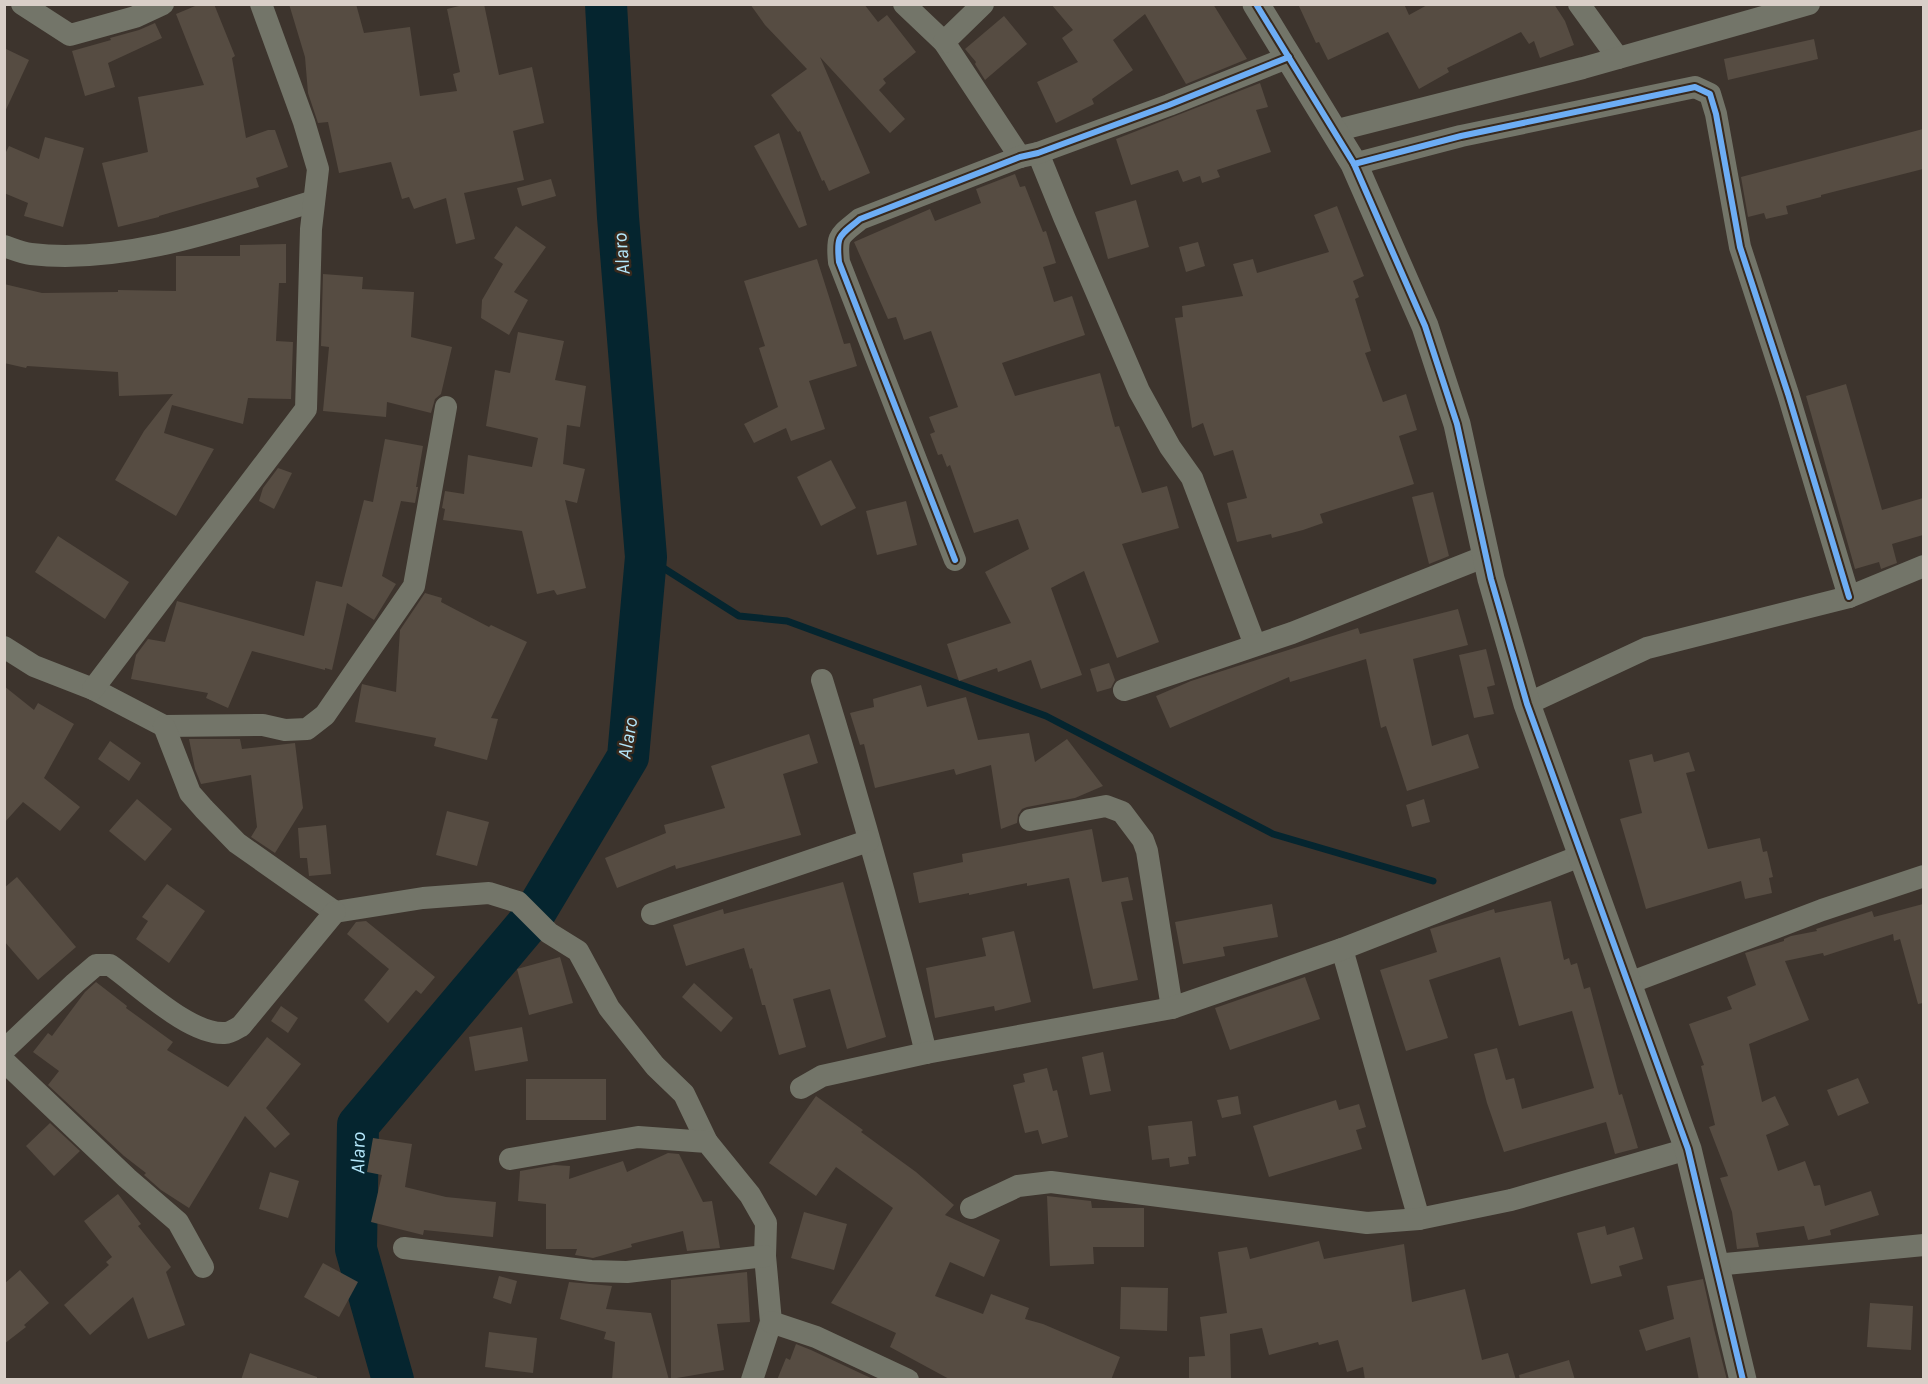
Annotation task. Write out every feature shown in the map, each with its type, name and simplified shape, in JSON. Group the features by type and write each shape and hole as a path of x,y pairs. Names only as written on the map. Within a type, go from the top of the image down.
{"street":[{"path":"22,4 70,35 135,17 163,4"},
{"path":"93,689 306,409 311,229 318,169 304,122 261,4"},
{"path":"904,4 938,34 1029,155 1064,218 1139,391 1170,447 1192,478 1255,645"},
{"path":"944,42 983,4"},
{"path":"1256,4 1354,164 1425,326 1457,424 1486,556 1527,704 1688,1149 1743,1380"},
{"path":"1579,4 1618,58"},
{"path":"1334,131 1618,58 1809,4"},
{"path":"955,560 839,262 837,245 840,236 860,219 1169,105 1289,57"},
{"path":"1354,164 1461,136 1695,87 1710,94 1716,114 1740,247 1850,597"},
{"path":"4,246 28,254 87,257 192,239 314,201"},
{"path":"4,647 34,666 93,689 164,726 263,725 285,730 307,729 325,715 414,586 446,407"},
{"path":"1124,690 1292,633 1486,556"},
{"path":"1527,704 1647,648 1850,597 1923,566"},
{"path":"822,680 851,772 926,1053"},
{"path":"164,726 190,793 204,809 237,843 335,912"},
{"path":"1030,820 1106,806 1122,812 1136,830 1147,851 1172,1008"},
{"path":"652,914 868,841"},
{"path":"801,1088 822,1076 926,1053 1172,1008 1342,949 1583,855"},
{"path":"1629,983 1811,914 1923,876"},
{"path":"4,1050 96,965 110,965 184,1021 209,1032 227,1034 242,1026 335,912 423,898 489,893 518,902 549,933 578,951 609,1008 655,1066 684,1094 706,1142 750,1195 766,1223 765,1256 771,1323 752,1380"},
{"path":"1342,949 1419,1219"},
{"path":"4,1061 127,1178 178,1222 203,1267"},
{"path":"510,1158 638,1137 706,1142"},
{"path":"971,1208 1018,1186 1051,1182 1367,1223 1419,1219 1511,1200 1688,1149"},
{"path":"1715,1265 1923,1245"},
{"path":"404,1248 591,1271 627,1272 765,1256"},
{"path":"771,1323 816,1337 909,1380"}],"building":[{"path":"200,4 214,4 235,56 232,58 246,138 268,130 275,130 288,167 256,178 259,187 118,227 102,163 148,152 138,97 204,85 176,14"},
{"path":"289,4 356,4 364,33 410,27 420,96 457,91 453,74 460,72 447,9 467,4 484,4 499,75 532,67 544,123 513,131 524,180 464,193 475,239 456,244 446,198 414,209 409,197 402,199 391,162 339,173 328,122 318,123 308,93 305,57"},
{"path":"750,4 864,4 878,22 887,15 916,52 883,79 886,83 879,90 905,119 890,133 820,57 870,173 829,191 824,180 822,181 800,131 798,132 771,95 807,69 765,25"},
{"path":"1051,4 1213,4 1247,59 1186,84 1145,14 1113,40 1133,70 1092,99 1094,104 1056,123 1037,82 1078,62 1062,38 1073,30"},
{"path":"1298,4 1404,4 1409,15 1429,4 1554,4 1565,21 1574,45 1540,58 1534,41 1529,44 1521,32 1447,68 1449,72 1419,89 1388,32 1328,60 1319,42 1316,43"},
{"path":"1004,16 1027,44 985,80 976,62 965,49"},
{"path":"155,23 162,38 108,63 115,87 85,96 72,51 111,40 110,38"},
{"path":"1814,39 1818,59 1728,80 1724,59"},
{"path":"4,48 29,60 4,114"},
{"path":"1260,83 1268,107 1256,110 1271,152 1217,170 1220,177 1202,183 1200,176 1183,182 1178,170 1131,185 1116,139"},
{"path":"1923,129 1923,169 1786,206 1788,214 1766,219 1764,213 1748,217 1741,177"},
{"path":"779,133 807,225 799,228 754,146"},
{"path":"45,137 84,148 63,227 24,216 28,203 4,193 4,156 9,146 39,159"},
{"path":"1015,174 1020,187 1025,186 1043,232 1046,231 1056,263 1043,267 1054,302 1072,296 1085,335 1002,363 1015,396 1100,373 1115,427 1119,426 1142,493 1167,486 1179,528 1122,544 1159,642 1117,658 1084,571 1051,588 1082,675 1041,689 1031,660 998,672 997,668 959,681 947,644 1011,623 985,572 1029,549 1018,519 974,533 950,465 947,467 942,454 938,455 930,434 935,432 929,417 958,407 931,331 904,340 896,317 888,319 854,242 930,209 935,221 981,203 976,189"},
{"path":"551,179 556,196 522,206 517,188"},
{"path":"1136,200 1149,247 1108,259 1095,212"},
{"path":"1337,206 1364,276 1353,281 1359,297 1355,299 1371,351 1365,353 1383,402 1406,394 1417,430 1399,436 1414,484 1320,514 1323,523 1303,530 1272,538 1271,534 1237,542 1227,503 1247,498 1233,450 1214,456 1203,423 1192,428 1175,318 1183,317 1182,306 1243,296 1233,264 1253,259 1257,273 1329,252 1314,215"},
{"path":"516,226 546,247 514,292 528,300 509,335 481,318 482,300 503,264 494,258"},
{"path":"1198,242 1205,266 1186,272 1179,247"},
{"path":"286,244 286,283 279,283 276,341 293,342 291,399 248,398 243,424 172,405 164,433 214,449 176,516 115,480 144,431 173,394 119,396 118,372 27,366 26,368 4,363 4,284 42,293 118,292 118,290 176,291 176,256 240,256 240,245"},
{"path":"817,259 844,344 850,343 857,366 809,381 825,429 791,441 786,428 754,443 744,424 778,407 759,348 765,346 744,281"},
{"path":"323,274 363,277 362,289 414,292 411,337 452,347 441,394 435,399 431,413 387,402 386,417 323,411 329,347 321,346"},
{"path":"518,332 564,341 555,380 586,386 580,427 567,425 563,464 585,469 577,503 565,500 586,588 557,595 554,590 537,594 522,531 443,520 445,509 442,508 445,491 464,494 468,455 532,467 538,438 486,426 495,370 510,373"},
{"path":"1846,384 1882,510 1923,498 1923,535 1892,544 1897,563 1881,569 1879,562 1855,569 1806,396"},
{"path":"385,439 423,446 415,503 401,501 382,576 396,584 374,620 347,603 332,670 252,651 228,708 206,698 208,693 131,679 136,655 148,639 165,642 177,601 304,636 316,581 342,587 364,500 373,502"},
{"path":"831,460 856,508 821,526 797,477"},
{"path":"278,468 292,473 274,509 259,501 263,488"},
{"path":"1433,492 1449,556 1429,564 1412,497"},
{"path":"906,501 917,545 877,555 866,511"},
{"path":"58,536 129,582 105,619 35,572"},
{"path":"425,593 442,598 441,602 489,627 491,625 527,642 491,718 498,719 487,760 434,746 436,738 355,722 362,684 396,692 400,630"},
{"path":"1458,609 1468,645 1413,659 1432,746 1468,734 1479,768 1407,791 1386,726 1381,728 1366,659 1290,682 1289,677 1170,728 1156,696 1191,681 1358,628 1360,634"},
{"path":"1486,649 1495,685 1487,687 1494,714 1474,718 1459,655"},
{"path":"1109,663 1115,680 1111,688 1097,692 1090,669"},
{"path":"921,685 927,707 966,697 978,740 1029,733 1035,762 1067,739 1103,786 1075,798 1022,809 1017,823 1001,829 991,765 956,775 954,769 875,788 864,744 860,745 850,713 874,707 873,699"},
{"path":"4,686 34,710 38,703 74,724 44,778 80,807 60,831 23,802 4,823"},
{"path":"809,734 818,763 783,774 801,835 676,869 675,865 617,888 605,858 666,833 664,825 725,808 711,766"},
{"path":"189,739 240,739 242,749 295,743 303,808 275,853 251,837 257,827 251,775 201,784 195,769"},
{"path":"110,741 141,763 129,781 98,759"},
{"path":"1689,752 1695,771 1686,773 1708,849 1760,838 1763,852 1767,851 1773,877 1769,878 1772,893 1745,899 1741,881 1646,909 1620,819 1642,813 1629,760 1652,754 1654,762"},
{"path":"137,799 172,829 145,861 109,831"},
{"path":"1424,799 1430,822 1412,827 1406,805"},
{"path":"447,811 489,822 477,866 436,855"},
{"path":"326,825 331,874 309,876 307,858 300,858 298,828"},
{"path":"1092,829 1102,882 1128,877 1133,900 1121,902 1138,980 1093,989 1069,878 1027,886 1027,883 919,903 913,873 963,862 962,854"},
{"path":"17,877 76,947 38,980 4,941 4,888"},
{"path":"843,882 886,1037 847,1049 830,989 793,999 806,1047 779,1055 765,1005 762,1005 744,948 686,966 673,925 723,909 724,914"},
{"path":"167,884 205,911 169,963 136,939 148,921 142,917"},
{"path":"1551,901 1564,960 1569,958 1571,965 1577,963 1584,989 1590,987 1619,1095 1622,1094 1638,1148 1615,1154 1606,1122 1504,1152 1487,1103 1474,1054 1497,1048 1506,1080 1514,1078 1522,1109 1594,1088 1572,1011 1519,1026 1500,957 1429,980 1448,1038 1406,1051 1380,970 1437,952 1430,929 1494,909 1495,913"},
{"path":"1272,904 1278,937 1223,947 1225,956 1183,964 1175,922"},
{"path":"1923,904 1923,1003 1918,1004 1900,939 1894,941 1893,934 1824,956 1823,953 1785,961 1809,1020 1749,1044 1762,1102 1775,1096 1789,1125 1766,1135 1778,1171 1805,1161 1814,1186 1820,1185 1825,1206 1871,1191 1879,1215 1830,1230 1831,1235 1808,1240 1804,1226 1756,1233 1759,1247 1737,1249 1732,1212 1720,1178 1728,1176 1709,1127 1715,1125 1701,1066 1704,1065 1689,1024 1732,1009 1727,997 1756,985 1745,953 1872,911 1874,917"},
{"path":"366,921 435,977 421,994 416,990 388,1023 364,1000 389,969 347,934 356,922"},
{"path":"1014,931 1031,1002 995,1011 994,1006 935,1018 926,968 986,956 982,938"},
{"path":"560,957 573,1003 529,1015 517,969"},
{"path":"1305,977 1320,1019 1230,1050 1215,1008"},
{"path":"96,982 127,1006 126,1008 173,1042 167,1050 228,1087 267,1037 301,1064 266,1108 290,1134 275,1148 245,1116 189,1208 161,1190 144,1175 146,1173 124,1156 48,1085 59,1071 33,1052 48,1033 52,1036 85,992"},
{"path":"694,983 733,1018 721,1032 682,997"},
{"path":"281,1006 298,1018 288,1033 271,1021"},
{"path":"522,1027 528,1061 475,1071 469,1037"},
{"path":"1103,1052 1111,1091 1090,1095 1082,1057"},
{"path":"1047,1068 1053,1091 1057,1090 1068,1137 1042,1144 1038,1130 1025,1133 1013,1085 1025,1082 1023,1074"},
{"path":"1858,1078 1869,1103 1838,1116 1827,1090"},
{"path":"526,1079 606,1079 606,1120 526,1120"},
{"path":"816,1096 863,1130 861,1132 916,1172 954,1205 945,1215 1000,1240 984,1277 950,1262 935,1296 983,1314 991,1294 1029,1308 1025,1319 1043,1324 1120,1357 1111,1380 951,1380 890,1347 896,1333 831,1303 893,1208 836,1167 816,1196 769,1163"},
{"path":"1238,1096 1241,1114 1222,1118 1217,1100"},
{"path":"1336,1100 1339,1110 1359,1104 1366,1127 1356,1130 1362,1149 1269,1177 1253,1126"},
{"path":"1192,1121 1196,1156 1188,1157 1189,1164 1170,1167 1169,1158 1152,1160 1148,1126"},
{"path":"50,1123 80,1151 54,1176 26,1146"},
{"path":"373,1138 412,1144 405,1187 446,1197 496,1202 493,1237 424,1230 423,1235 371,1222 382,1175 367,1172"},
{"path":"668,1153 679,1154 703,1202 712,1201 720,1248 687,1251 683,1231 631,1244 632,1247 593,1258 575,1255 577,1249 546,1249 546,1204 518,1201 520,1171 554,1165 570,1166 569,1179 623,1161 627,1172"},
{"path":"270,1172 299,1181 288,1218 259,1209"},
{"path":"118,1194 141,1224 138,1226 171,1267 166,1272 185,1325 148,1339 133,1297 90,1335 64,1305 109,1265 106,1262 112,1257 84,1221"},
{"path":"1047,1196 1091,1201 1092,1208 1144,1208 1144,1247 1093,1247 1094,1264 1050,1266"},
{"path":"804,1212 847,1224 834,1270 791,1258"},
{"path":"1605,1226 1607,1235 1634,1227 1643,1259 1619,1266 1622,1276 1591,1284 1577,1233"},
{"path":"1319,1241 1324,1259 1404,1244 1412,1302 1465,1289 1482,1360 1508,1353 1516,1380 1365,1380 1363,1367 1347,1372 1338,1340 1319,1345 1318,1342 1269,1355 1262,1328 1230,1334 1231,1380 1189,1380 1189,1357 1205,1356 1200,1317 1227,1313 1218,1252 1247,1247 1250,1259"},
{"path":"323,1263 358,1282 339,1317 304,1297"},
{"path":"20,1270 49,1303 24,1325 26,1327 4,1344 4,1284"},
{"path":"747,1272 750,1322 717,1324 724,1370 671,1379 671,1280"},
{"path":"499,1276 517,1281 511,1304 493,1298"},
{"path":"1703,1279 1727,1380 1699,1380 1690,1337 1646,1351 1639,1330 1674,1319 1667,1286"},
{"path":"569,1282 612,1286 606,1309 651,1313 669,1380 612,1380 615,1342 604,1339 606,1332 560,1319"},
{"path":"1121,1287 1168,1288 1167,1331 1120,1329"},
{"path":"1870,1303 1913,1306 1911,1350 1867,1347"},
{"path":"489,1332 537,1338 533,1373 485,1367"},
{"path":"796,1344 875,1380 777,1380 786,1358 790,1360"},
{"path":"250,1353 317,1377 317,1380 241,1380"},
{"path":"1569,1360 1575,1380 1520,1380 1519,1375"}],"waterway":[{"name":"Alaro","path":"393,1380 356,1249 358,1125 530,921 628,757 646,557 618,217 606,4"},
{"path":"646,557 739,616 787,621 1046,716 1273,834 1433,881"}],"cycle path":[{"path":"1256,4 1354,164 1425,326 1457,424 1491,579 1527,704 1688,1149 1743,1380"},
{"path":"955,560 839,262 838,246 841,236 860,219 1020,157 1038,153 1169,105 1289,57"},
{"path":"1354,164 1461,136 1695,87 1710,94 1716,114 1740,247 1788,394 1849,597"}]}
